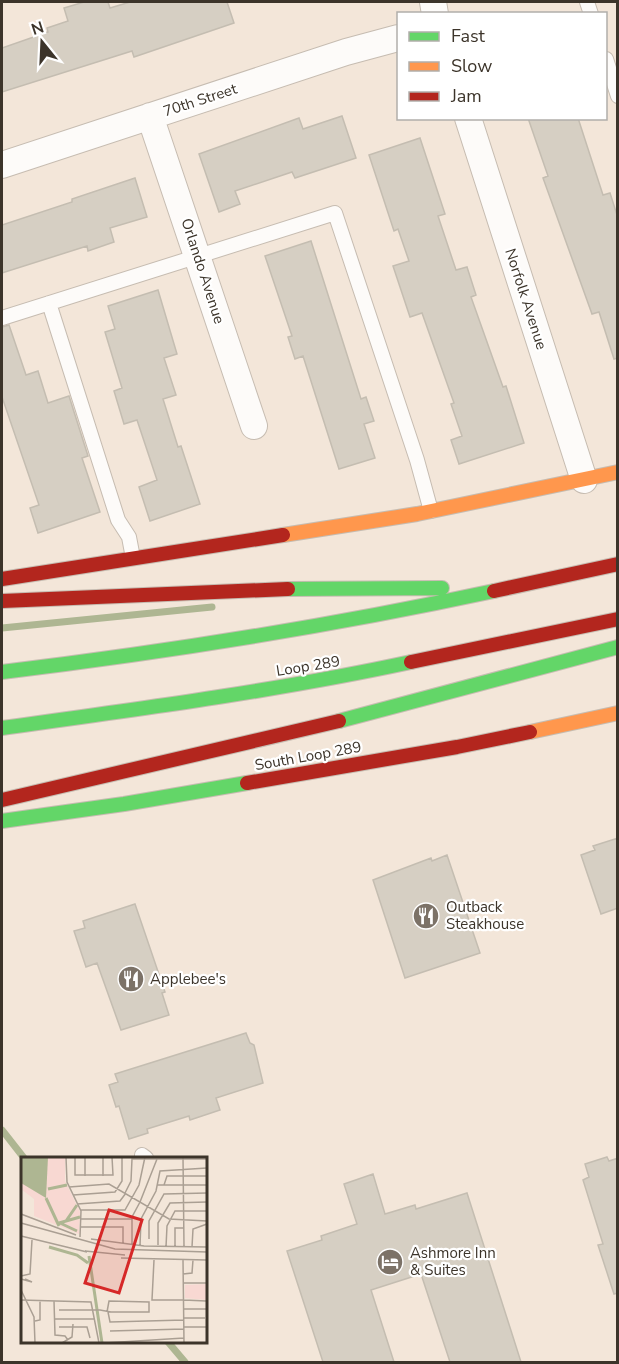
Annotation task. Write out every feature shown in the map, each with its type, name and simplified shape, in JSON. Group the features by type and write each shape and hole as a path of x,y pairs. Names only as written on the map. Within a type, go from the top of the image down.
{"main road":[{"path":"2,579 431,511 618,472"},
{"path":"2,672 124,657 308,628 501,590 618,564"},
{"path":"2,601 135,594 391,587 501,590"},
{"name":"Loop 289","path":"2,728 183,703 351,675 618,619"},
{"path":"2,800 115,776 260,740 618,647"},
{"name":"South Loop 289","path":"2,820 124,804 446,749 618,713"}],"street":[{"name":"70th Street","path":"2,165 345,52 397,39"},
{"name":"Orlando Avenue","path":"150,116 254,426"},
{"name":"Norfolk Avenue","path":"469,120 584,480"}],"lane":[{"path":"607,62 618,96"},
{"path":"2,318 335,213 417,460 431,511"},
{"path":"49,303 118,520 129,537 133,558"}],"building":[{"path":"84,2 108,2 110,8 130,2 227,2 234,23 134,57 132,51 2,92 2,48 48,32 47,28 68,21 64,8"},
{"path":"342,116 356,158 295,178 292,172 235,191 240,204 219,212 199,154 299,118 303,129"},
{"path":"529,120 579,120 603,195 610,193 618,218 618,358 614,359 599,312 592,314 543,178 548,176"},
{"path":"420,138 445,214 438,216 456,270 467,267 476,295 471,297 503,387 506,386 524,443 459,464 451,440 462,436 451,404 454,403 422,313 410,317 393,266 409,261 398,229 394,231 369,155"},
{"path":"135,178 147,217 110,228 114,242 88,251 87,246 2,273 2,225"},
{"path":"311,241 361,399 366,397 374,421 364,424 375,458 339,469 303,356 295,359 288,337 292,336 265,256"},
{"path":"158,290 177,354 164,358 176,395 163,399 178,447 181,446 200,504 150,521 139,487 157,480 137,420 124,424 114,391 122,388 105,332 115,329 108,306"},
{"path":"9,325 26,375 38,371 48,403 69,396 88,456 82,458 100,512 38,533 30,508 39,505 2,397 2,327"},
{"path":"618,838 618,908 601,914 581,855 595,850 593,846"},
{"name":"Outback Steakhouse","path":"447,855 480,953 405,978 373,880 431,858 432,861"},
{"name":"Applebee's","path":"135,904 165,992 162,993 169,1015 121,1030 97,963 86,967 74,931 85,928 83,921"},
{"path":"246,1033 250,1043 254,1045 263,1083 216,1098 220,1110 190,1120 189,1116 147,1129 148,1133 129,1139 119,1106 116,1107 109,1085 118,1082 115,1074"},
{"path":"607,1157 609,1161 618,1158 618,1293 614,1294 598,1245 603,1244 583,1180 589,1177 585,1164"},
{"name":"Ashmore Inn & Suites","path":"373,1174 385,1214 415,1205 416,1209 467,1193 521,1362 450,1362 421,1274 371,1290 394,1362 323,1362 287,1251 322,1240 321,1236 357,1224 344,1184"}],"waterway":[{"path":"2,628 212,607"},
{"path":"2,1130 23,1157"},
{"path":"169,1343 185,1362"}],"traffic: fast":[{"path":"288,589 442,588"},
{"path":"2,672 249,637 372,616 494,591"},
{"path":"339,721 618,647"},
{"path":"2,728 258,691 411,662"},
{"path":"2,821 124,804 247,783"}],"traffic: slow":[{"path":"283,535 417,514 618,472"},
{"path":"530,732 618,713"}],"traffic: jam":[{"path":"2,579 283,535"},
{"path":"494,591 618,564"},
{"path":"2,601 288,589"},
{"path":"411,662 618,619"},
{"path":"2,800 339,721"},
{"path":"247,783 457,747 530,732"}],"place":[{"name":"Outback Steakhouse","path":"426,916"},
{"name":"Applebee's","path":"131,979"},
{"name":"Ashmore Inn & Suites","path":"390,1262"}]}
